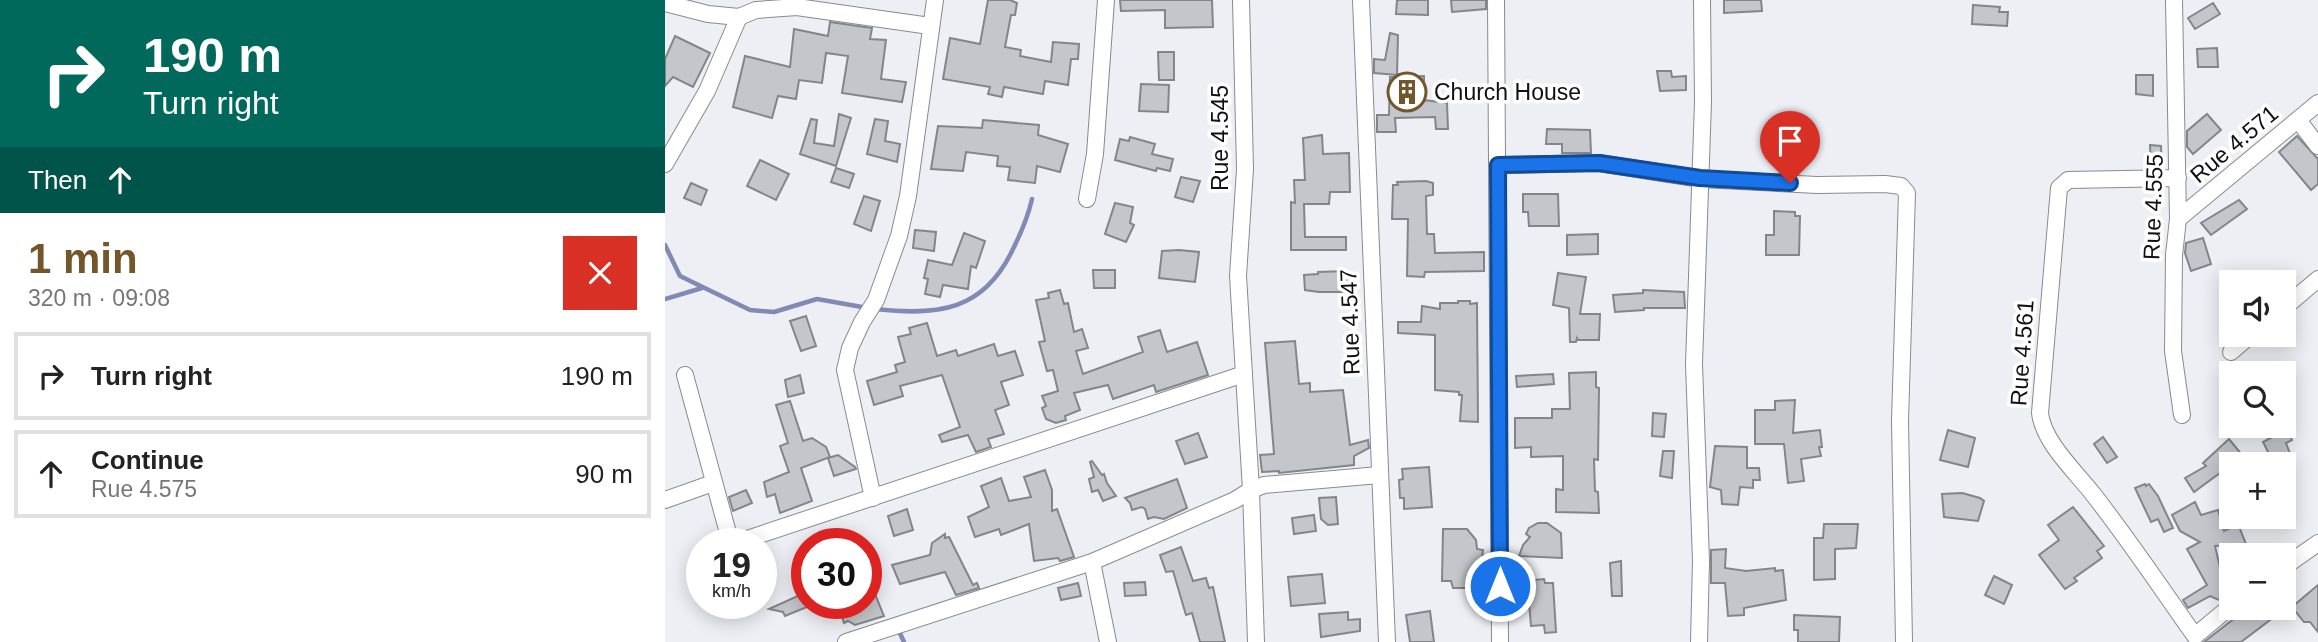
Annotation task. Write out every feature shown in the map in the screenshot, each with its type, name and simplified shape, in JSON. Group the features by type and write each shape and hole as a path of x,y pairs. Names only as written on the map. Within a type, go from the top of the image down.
{"street":[{"path":"873,498 845,370 851,348 876,300 899,236 908,196 935,0"},
{"path":"1087,199 1095,155 1106,0"},
{"name":"Rue 4.545","path":"1241,0 1245,169 1238,276 1251,490 1256,642"},
{"name":"Rue 4.547","path":"1361,0 1387,642"},
{"path":"1496,0 1500,642"},
{"path":"1699,642 1701,561 1694,363 1703,102 1702,0"},
{"name":"Rue 4.555","path":"2174,0 2178,219 2174,255 2173,351 2182,415"},
{"path":"665,3 708,14 739,17 756,10 797,7 930,26"},
{"path":"665,164 670,146 707,91 739,17"},
{"name":"Rue 4.571","path":"2178,219 2318,103"},
{"path":"2298,120 2318,146"},
{"path":"1498,165 1599,163 1700,178 1817,185 1885,184 1901,186 1907,193 1900,421 1904,642"},
{"name":"Rue 4.561","path":"2178,178 2068,180 2059,188 2040,413 2041,423 2063,458 2093,493 2194,640"},
{"path":"2296,298 2318,279"},
{"path":"2231,352 2237,347"},
{"path":"685,375 728,533 734,540 744,540 1244,374"},
{"path":"846,642 894,634 1092,562 1264,485 1379,475"},
{"path":"665,500 713,483"},
{"path":"2296,559 2318,543"},
{"path":"1092,562 1108,642"},
{"path":"2194,640 2219,617"}],"building":[{"path":"988,0 1010,0 1017,3 1015,15 1011,15 1005,47 1021,50 1020,56 1051,62 1053,42 1079,44 1078,59 1071,59 1068,85 1045,81 1043,94 1004,87 1002,97 988,94 990,87 943,79 950,38 980,44"},
{"path":"1120,0 1212,0 1213,27 1165,28 1165,10 1121,11"},
{"path":"1397,0 1428,0 1428,15 1396,14"},
{"path":"1451,0 1486,0 1486,9 1452,12"},
{"path":"1724,0 1761,0 1762,11 1724,13"},
{"path":"2213,3 2220,14 2195,29 2188,18"},
{"path":"1973,5 2000,7 1999,12 2008,12 2007,26 1972,24"},
{"path":"830,22 872,28 870,39 886,40 881,79 906,82 902,102 842,93 848,56 826,53 822,83 799,80 796,99 778,96 772,118 733,107 745,56 790,67 794,29 828,36"},
{"path":"1390,33 1398,35 1397,75 1374,73 1374,59 1385,60"},
{"path":"675,36 710,53 693,87 673,77 665,86 665,59"},
{"path":"2217,48 2218,67 2198,67 2197,49"},
{"path":"1158,52 1174,52 1174,80 1159,80"},
{"path":"1657,71 1671,71 1672,77 1686,76 1686,90 1660,91"},
{"path":"2136,75 2153,75 2153,96 2136,94"},
{"name":"Church House","path":"1424,76 1424,100 1447,103 1448,129 1436,129 1435,117 1395,118 1396,132 1377,132 1377,115 1389,115 1390,77"},
{"path":"1141,84 1169,85 1168,112 1139,111"},
{"path":"839,114 851,118 836,166 800,154 811,119 817,120 814,143 834,146"},
{"path":"2207,114 2221,130 2193,154 2187,147 2187,131"},
{"path":"875,119 888,121 885,141 900,144 897,162 867,154"},
{"path":"983,120 1039,125 1038,135 1068,144 1060,172 1037,166 1035,183 1008,180 1010,167 997,166 998,156 966,152 963,171 931,169 938,126 982,128"},
{"path":"1547,129 1590,130 1591,153 1562,153 1562,144 1546,144"},
{"path":"1322,135 1323,154 1349,153 1350,192 1330,192 1329,204 1304,204 1305,237 1346,237 1346,250 1291,250 1294,180 1305,180 1303,138"},
{"path":"2297,136 2318,159 2318,184 2311,190 2279,152"},
{"path":"1130,137 1155,144 1152,154 1173,159 1170,171 1157,168 1156,171 1115,160 1120,139 1129,141"},
{"path":"2150,145 2161,146 2162,168 2151,168"},
{"path":"760,160 789,174 776,200 747,186"},
{"path":"836,168 854,174 849,188 831,182"},
{"path":"1181,177 1200,181 1193,202 1175,197"},
{"path":"1397,182 1433,183 1433,195 1426,196 1427,234 1434,234 1435,253 1484,252 1484,271 1425,272 1424,277 1407,276 1408,219 1392,219 1393,185 1398,185"},
{"path":"691,183 707,190 701,205 684,198"},
{"path":"1523,194 1558,194 1559,226 1529,226 1528,212 1523,212"},
{"path":"864,196 880,201 871,231 854,224"},
{"path":"2239,200 2247,209 2211,235 2201,223"},
{"path":"1115,203 1133,207 1130,223 1134,225 1126,242 1105,234"},
{"path":"1774,211 1795,212 1795,216 1800,216 1799,255 1766,255 1766,235 1774,235"},
{"path":"915,230 936,232 934,251 913,248"},
{"path":"964,233 985,241 976,268 971,266 968,289 943,285 940,297 925,294 928,279 924,278 928,260 952,265"},
{"path":"1598,234 1598,254 1567,255 1567,235"},
{"path":"2203,238 2211,264 2191,271 2185,253 2186,243"},
{"path":"1162,251 1199,252 1195,282 1159,278"},
{"path":"1093,270 1115,270 1115,288 1094,288"},
{"path":"1346,271 1354,273 1354,292 1305,290 1304,275"},
{"path":"1558,273 1586,277 1580,314 1600,314 1599,340 1577,338 1576,342 1570,342 1569,308 1553,305"},
{"path":"1060,290 1064,304 1068,303 1074,332 1082,329 1088,348 1076,351 1083,374 1143,352 1138,337 1160,330 1167,352 1197,342 1208,375 1156,392 1154,385 1113,399 1108,385 1074,393 1080,410 1065,416 1066,420 1056,423 1046,419 1042,408 1046,406 1042,396 1058,391 1053,370 1047,371 1039,342 1045,341 1036,300 1049,298 1048,293"},
{"path":"1643,290 1684,292 1685,308 1644,308 1615,312 1613,295 1643,293"},
{"path":"1440,303 1477,303 1478,422 1460,421 1462,395 1459,395 1459,392 1435,390 1435,335 1398,333 1398,322 1421,322 1422,306 1440,309"},
{"path":"806,316 816,346 801,351 790,321"},
{"path":"927,323 937,356 956,350 958,356 994,344 998,356 1015,351 1023,375 1001,382 1009,405 995,410 1004,434 988,439 991,447 976,452 968,435 942,442 939,435 960,427 942,375 900,386 903,396 874,405 867,381 897,372 895,365 905,362 898,337 911,334 909,328"},
{"path":"1295,341 1299,384 1310,383 1310,392 1343,390 1350,445 1368,440 1369,448 1354,456 1354,465 1279,473 1262,472 1260,455 1274,454 1265,343"},
{"path":"1596,372 1596,387 1599,388 1598,460 1594,459 1599,513 1556,512 1556,489 1563,490 1563,456 1531,457 1531,447 1515,448 1515,418 1552,418 1552,409 1570,409 1569,373"},
{"path":"1553,374 1554,384 1517,387 1516,376"},
{"path":"800,375 804,393 788,397 785,380"},
{"path":"1795,400 1793,433 1820,430 1822,447 1819,447 1821,456 1801,459 1804,481 1788,483 1784,444 1755,444 1755,410 1775,410 1775,401"},
{"path":"790,401 803,441 812,438 826,447 830,457 801,468 812,501 780,513 775,494 767,497 764,482 789,472 780,446 788,443 776,405"},
{"path":"1653,413 1666,414 1664,437 1652,436"},
{"path":"1948,430 1975,438 1968,467 1940,460"},
{"path":"1198,433 1207,457 1185,464 1176,441"},
{"path":"2103,437 2117,457 2107,463 2094,444"},
{"path":"2270,438 2292,440 2286,443 2289,452 2268,452 2263,442"},
{"path":"2229,439 2240,452 2219,452 2219,474 2194,492 2185,478 2206,466 2203,463"},
{"path":"1715,446 1747,447 1747,468 1759,468 1760,480 1753,480 1753,488 1740,487 1738,505 1722,504 1721,490 1710,487"},
{"path":"1663,451 1674,451 1672,478 1660,476"},
{"path":"838,455 856,469 834,476 828,458"},
{"path":"1092,461 1102,475 1104,474 1116,496 1103,501 1098,490 1092,492 1089,479 1094,477 1090,462"},
{"path":"1429,467 1432,507 1404,509 1399,480 1403,479 1402,469"},
{"path":"1045,470 1052,490 1052,511 1057,509 1074,557 1060,561 1058,558 1034,561 1029,524 1001,535 999,529 975,537 968,517 989,507 981,486 1001,478 1009,501 1031,497 1024,477"},
{"path":"1177,479 1187,508 1164,519 1148,519 1145,509 1142,507 1132,510 1125,498"},
{"path":"2149,484 2158,496 2173,528 2164,532 2158,519 2151,522 2135,488"},
{"path":"746,490 752,503 733,511 729,497"},
{"path":"1962,493 1984,501 1978,521 1944,517 1942,494"},
{"path":"1336,497 1338,524 1328,525 1321,519 1319,498"},
{"path":"2195,502 2201,515 2218,510 2219,529 2240,529 2246,543 2219,543 2219,546 2215,546 2219,563 2219,600 2210,596 2188,608 2183,600 2207,585 2187,549 2200,542 2180,531 2172,515"},
{"path":"2073,507 2104,546 2097,551 2102,558 2074,578 2077,581 2065,589 2039,555 2059,540 2048,525"},
{"path":"907,509 913,530 894,536 888,516"},
{"path":"1314,515 1316,531 1294,534 1292,518"},
{"path":"1538,523 1547,523 1561,533 1562,558 1519,556 1530,537 1526,534 1529,528"},
{"path":"1824,524 1858,524 1856,548 1835,549 1835,579 1814,580 1814,538 1823,538"},
{"path":"1443,529 1467,529 1476,540 1477,549 1483,550 1479,585 1474,588 1453,588 1451,581 1442,581"},
{"path":"945,534 973,585 977,583 979,588 956,595 945,572 900,584 892,565 930,555 932,543"},
{"path":"1181,547 1193,581 1206,578 1209,588 1213,587 1225,642 1200,642 1192,613 1186,615 1173,571 1166,572 1160,555"},
{"path":"1726,549 1725,568 1746,571 1775,568 1775,571 1783,570 1786,600 1744,608 1744,615 1728,616 1725,583 1711,583 1711,550"},
{"path":"1621,561 1622,596 1612,596 1610,563"},
{"path":"1322,574 1325,603 1291,606 1288,577"},
{"path":"1994,576 2012,585 2004,604 1985,595"},
{"path":"1544,579 1545,583 1553,583 1556,632 1545,633 1544,625 1531,626 1529,603 1524,603 1523,581"},
{"path":"1145,582 1146,595 1125,596 1124,583"},
{"path":"1078,583 1081,596 1061,600 1058,588"},
{"path":"2318,585 2318,632 2296,612 2296,604"},
{"path":"791,599 791,614 785,616 783,612 777,611 777,605"},
{"path":"1430,611 1434,642 1410,642 1406,615"},
{"path":"1348,612 1348,620 1360,619 1360,631 1321,637 1319,614"},
{"path":"1794,615 1840,617 1839,642 1798,642 1798,630 1794,630"},
{"path":"843,619 874,619 855,625 848,621 844,623"},
{"path":"2232,620 2270,620 2241,642 2204,642"}],"waterway":[{"path":"876,309 939,309 957,305 973,297 988,286 1001,270 1021,231 1032,199"},
{"path":"665,245 680,276 750,310 774,312 817,299 862,307"},
{"path":"665,299 702,288"},
{"path":"898,629 904,642"}],"place":[{"name":"Church House","path":"1407,92"}],"route":[{"path":"1500,586 1498,165 1599,163 1700,178 1790,183"}]}
